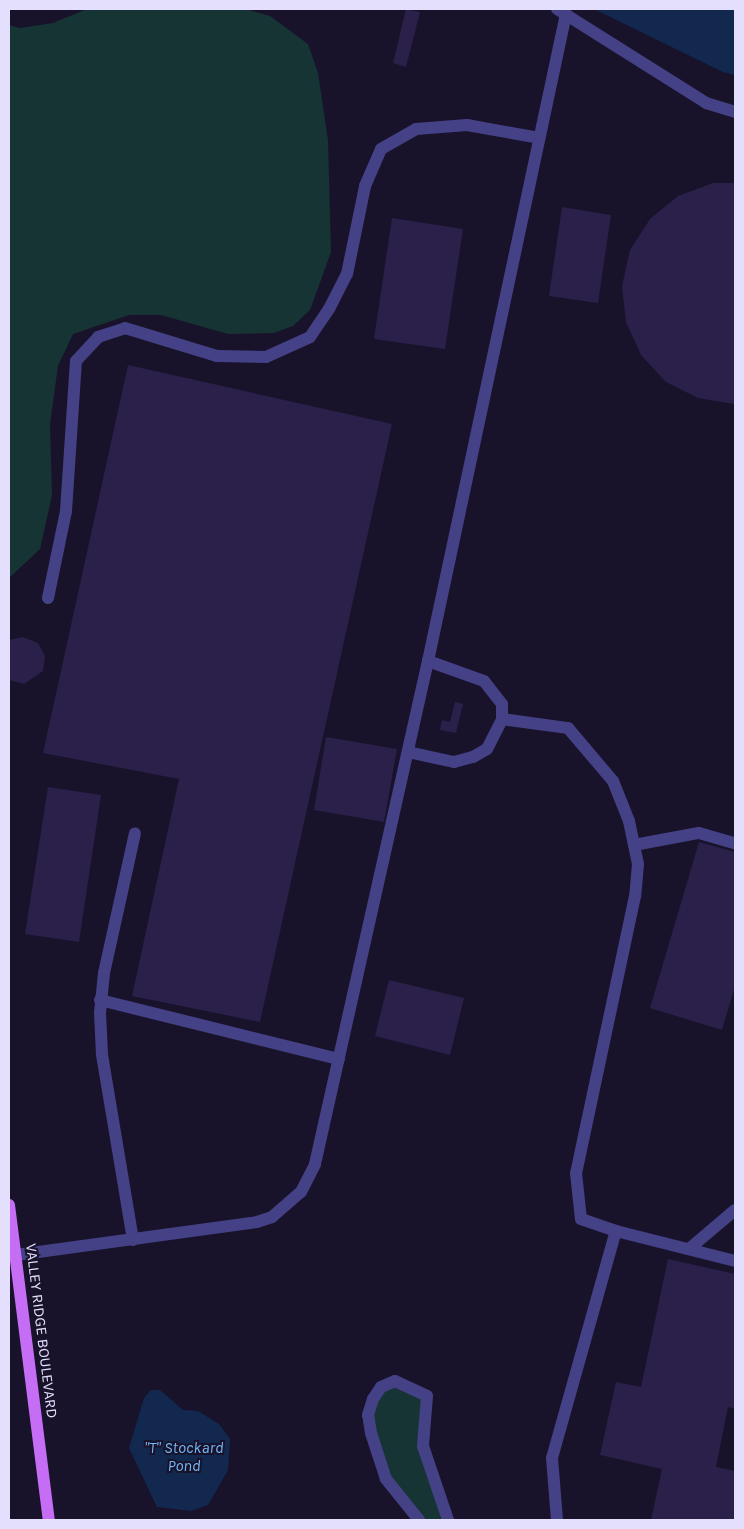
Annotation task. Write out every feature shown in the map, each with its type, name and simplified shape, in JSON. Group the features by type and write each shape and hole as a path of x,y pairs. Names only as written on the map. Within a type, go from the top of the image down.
{"main road":[{"name":"VALLEY RIDGE BOULEVARD","path":"9,1205 12,1255 49,1520"}],"lane":[{"path":"12,1255 257,1222 283,1209 301,1192 315,1164 408,752 539,138 561,11 706,103 735,112"},
{"path":"48,598 66,511 76,361 98,337 125,328 217,356 266,357 310,336 329,309 348,274 366,186 382,149 416,129 467,125 539,138"},
{"path":"408,752 454,762 473,757 487,748 502,719 502,704 484,681 428,661"},
{"path":"502,719 551,722 568,728 586,746 613,781 634,845 635,896 576,1173 581,1219 616,1231 735,1261"},
{"path":"133,1240 102,1054 100,1000 135,833"},
{"path":"634,845 700,833 735,843"},
{"path":"100,1000 339,1059"},
{"path":"689,1249 735,1210"},
{"path":"557,1520 552,1474 555,1443 616,1231"},
{"path":"419,1520 386,1479 371,1433 368,1415 373,1399 381,1387 395,1381 427,1396 423,1446 448,1520"}],"green space":[{"path":"87,9 245,9 270,16 308,44 318,73 328,140 331,252 310,310 293,326 274,333 228,334 161,315 129,315 73,334 58,366 50,424 52,495 40,549 9,578 9,25 20,28 53,23"},
{"path":"389,1382 427,1396 425,1432 448,1520 419,1520 386,1479 368,1415"}],"water":[{"path":"594,9 735,9 735,75 723,72"},
{"name":"\"T\" Stockard Pond","path":"151,1390 160,1390 183,1410 198,1411 219,1424 230,1439 228,1470 208,1505 191,1511 157,1507 129,1448 144,1398"}],"building":[{"path":"406,9 420,12 406,67 393,63"},
{"path":"713,183 735,183 734,404 698,398 666,382 641,355 626,322 622,286 630,250 650,219 678,196"},
{"path":"562,207 611,215 598,303 549,296"},
{"path":"392,218 463,229 445,349 374,339"},
{"path":"128,365 392,424 260,1022 132,996 179,779 43,753"},
{"path":"23,637 38,643 45,656 43,671 24,684 9,680 9,640"},
{"path":"455,702 463,704 456,733 440,730 442,720 450,722"},
{"path":"326,737 397,749 384,822 314,810"},
{"path":"48,787 101,795 79,942 25,934"},
{"path":"699,842 735,852 735,986 722,1030 650,1008"},
{"path":"389,980 464,998 450,1055 375,1036"},
{"path":"668,1259 735,1274 735,1409 728,1407 716,1467 735,1471 735,1520 651,1520 662,1469 600,1455 616,1382 641,1387"}]}
